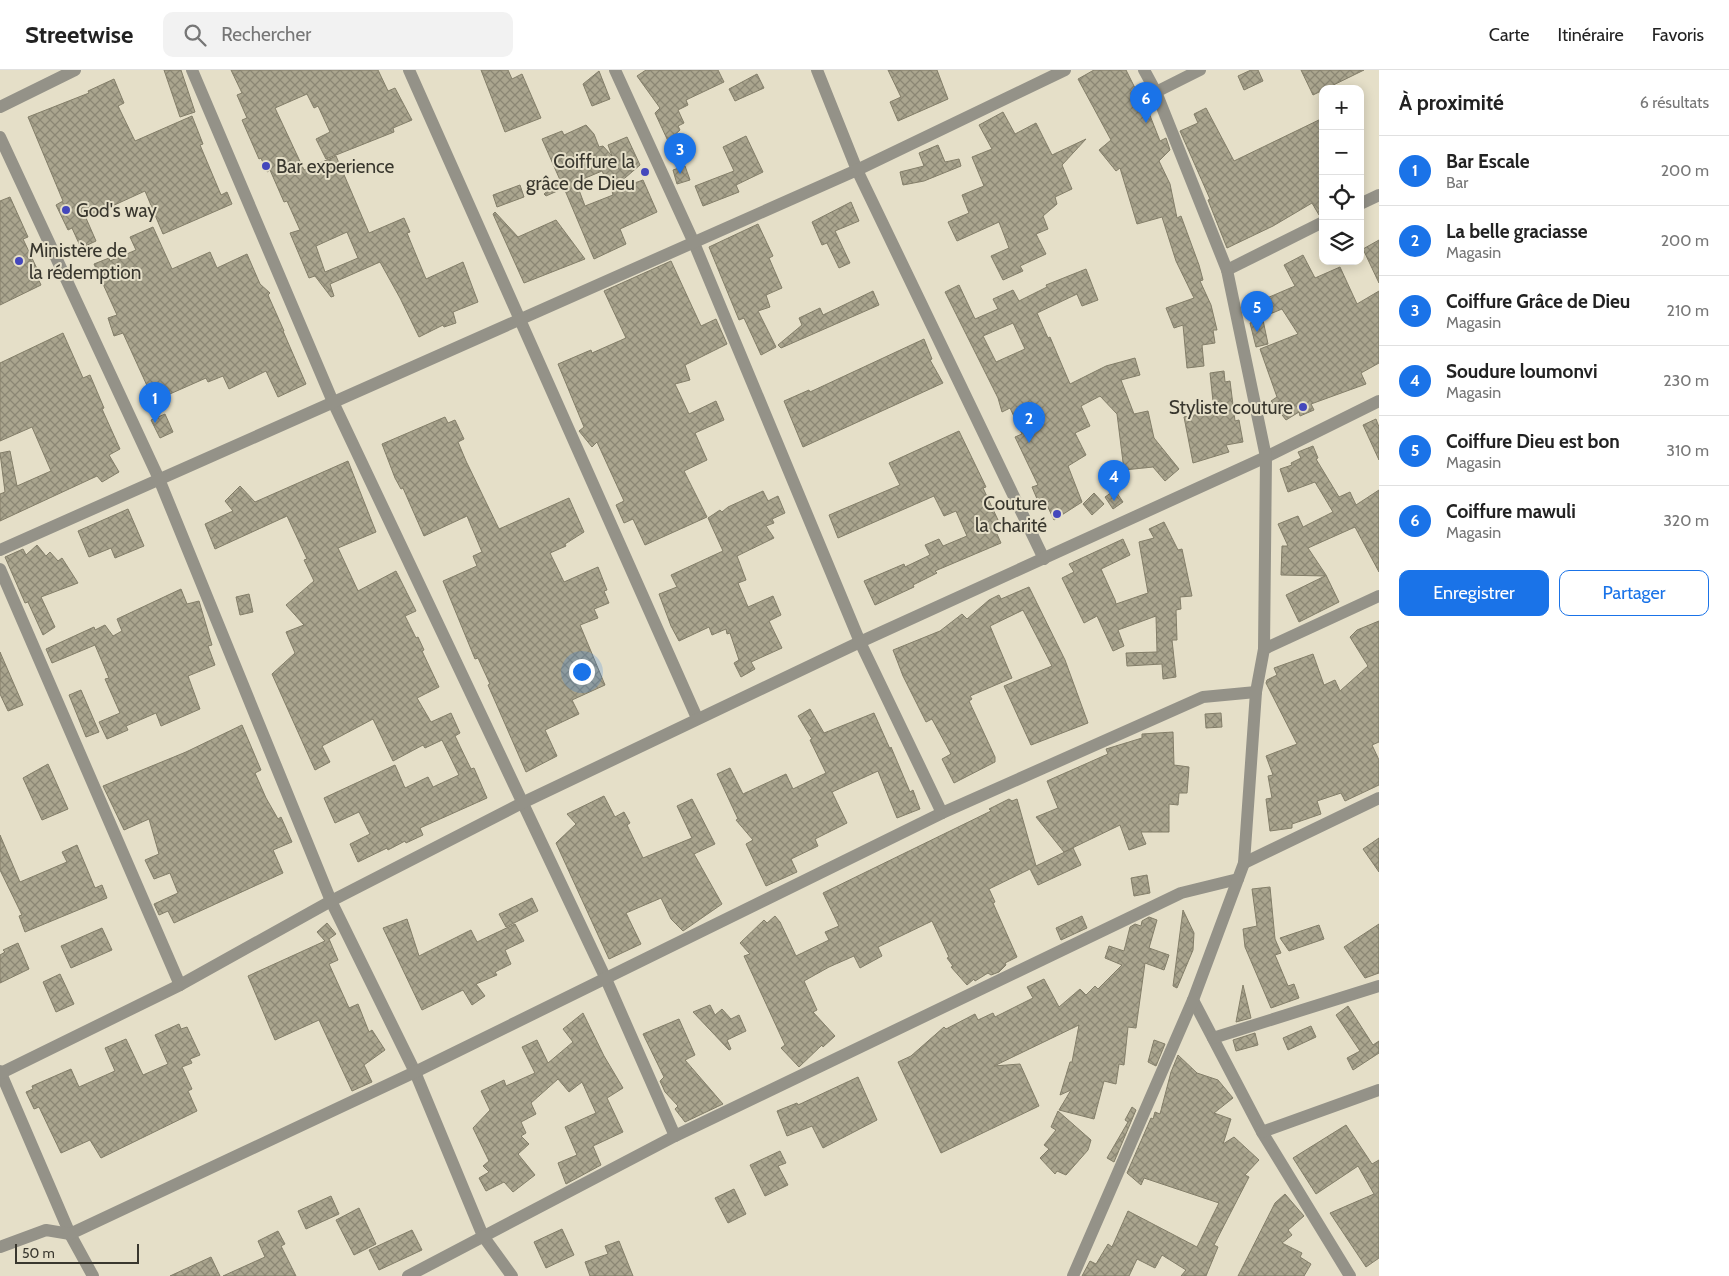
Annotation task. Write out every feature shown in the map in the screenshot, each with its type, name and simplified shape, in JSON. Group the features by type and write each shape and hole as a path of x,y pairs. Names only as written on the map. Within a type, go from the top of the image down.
{"street":[{"path":"0,107 75,70"},
{"path":"192,70 333,402 606,979 675,1136"},
{"path":"409,70 697,718"},
{"path":"615,70 694,243 860,642 942,813"},
{"path":"817,70 857,170 1044,559"},
{"path":"0,550 857,170 1065,70"},
{"path":"1073,1276 1193,1000 1244,863 1256,692 1264,649 1266,457 1226,270 1156,92 1144,70"},
{"path":"1156,92 1200,70"},
{"path":"0,137 160,479 331,901 415,1072 483,1236 512,1276"},
{"path":"1364,202 1379,195"},
{"path":"1226,270 1319,224"},
{"path":"93,1276 70,1234 0,1072 180,985 331,901 522,803 860,642 1266,457 1379,400"},
{"path":"0,569 180,985"},
{"path":"1264,649 1379,596"},
{"path":"0,1247 46,1230 70,1234 415,1072 942,813 1203,697 1256,692"},
{"path":"1244,863 1379,798"},
{"path":"408,1276 675,1136 1180,893 1238,879"},
{"path":"1213,1038 1379,986"},
{"path":"1193,1000 1262,1132 1350,1276"},
{"path":"1262,1132 1379,1090"}],"building":[{"path":"164,70 181,70 195,112 180,117"},
{"path":"231,70 378,70 388,91 395,88 412,120 393,128 394,132 326,159 316,139 330,132 318,106 314,108 307,94 275,108 304,170 336,156 369,233 404,218 410,232 407,233 426,279 463,262 478,302 453,312 456,323 444,327 443,325 419,337 380,262 330,284 334,296 331,297 315,276 309,278 290,233 300,230 287,201 284,202 270,170 267,172 261,158 259,159 242,120 247,118 237,95 242,93","holes":["347,232 358,258 325,272 316,246"]},
{"path":"481,70 508,70 512,79 522,74 541,118 505,132"},
{"path":"646,70 718,70 724,82 686,100 688,105 678,110 684,123 678,126 680,130 668,141 655,113 660,108 637,76"},
{"path":"888,70 937,70 948,99 898,121 890,102 901,97"},
{"path":"1094,70 1126,70 1136,90 1130,93 1143,115 1149,113 1160,141 1166,138 1170,150 1159,161 1170,184 1177,218 1181,216 1199,265 1203,280 1200,281 1211,305 1217,330 1213,330 1215,343 1202,345 1204,366 1187,368 1183,325 1174,328 1166,308 1194,298 1176,261 1162,217 1137,224 1120,168 1116,171 1099,150 1111,140 1078,79"},
{"path":"1251,70 1258,70 1263,81 1244,90 1238,76"},
{"path":"1301,70 1364,70 1333,85 1319,85 1319,92 1313,95"},
{"path":"599,71 610,99 592,106 583,84"},
{"path":"757,74 764,88 735,101 729,89"},
{"path":"114,79 124,103 118,106 135,141 192,116 203,144 200,145 221,195 227,192 232,204 163,234 145,191 86,218 96,241 81,248 72,228 68,230 56,205 63,201 28,117 89,93 88,91"},
{"path":"1206,108 1234,161 1319,120 1319,215 1312,203 1273,226 1227,248 1208,200 1210,199 1180,131 1198,123 1194,114"},
{"path":"1003,112 1015,134 1036,123 1052,155 1086,139 1062,165 1072,189 1055,197 1057,204 1043,216 1048,229 1036,234 1046,254 1020,266 1023,271 1003,280 991,256 1009,248 999,222 957,241 948,222 969,213 962,195 984,186 972,157 992,149 979,125"},
{"path":"586,125 594,134 599,147 603,146 612,156 608,145 627,137 640,165 611,190 602,171 576,182 585,206 613,195 612,191 643,180 657,212 620,229 626,244 594,259 564,188 546,196 544,194 560,180 542,139 562,131 564,135"},
{"path":"746,136 763,172 736,185 739,192 703,206 695,186 734,171 723,147"},
{"path":"938,145 945,162 959,159 961,166 924,181 903,185 900,172 924,166 919,153"},
{"path":"685,166 690,180 677,184 673,170"},
{"path":"520,185 524,197 497,207 493,195"},
{"path":"10,197 28,237 23,239 39,273 36,274 41,285 0,305 0,201"},
{"path":"851,202 859,221 835,231 850,263 839,268 827,243 822,245 812,222"},
{"path":"495,212 518,237 556,220 585,259 524,283 493,214"},
{"path":"758,224 773,256 769,258 782,288 766,295 770,307 758,311 776,347 761,355 744,318 739,320 709,247"},
{"path":"153,227 172,269 210,252 217,268 247,254 260,284 270,293 268,295 306,384 278,397 266,371 229,389 223,376 208,382 206,378 154,401 123,333 114,336 108,318 117,315 94,264 109,258 110,261 136,250 130,237"},
{"path":"1379,240 1379,283 1364,251 1364,248"},
{"path":"1303,255 1315,278 1340,267 1357,304 1379,291 1379,363 1361,373 1366,384 1311,404 1314,410 1300,416 1299,412 1286,420 1271,401 1277,397 1260,349 1298,334 1282,309 1258,319 1253,304 1295,286 1284,265"},
{"path":"671,261 701,326 716,319 727,344 685,365 690,380 675,384 689,414 716,401 724,420 695,433 707,460 684,471 707,517 645,545 633,519 624,523 616,505 624,501 597,442 592,447 579,431 584,427 558,364 591,350 592,353 626,338 604,291"},
{"path":"1086,269 1098,300 1082,306 1077,294 1037,313 1048,338 1050,337 1070,384 1106,366 1135,358 1140,375 1121,380 1134,414 1148,411 1154,438 1179,469 1165,481 1153,467 1124,470 1117,414 1100,396 1081,406 1090,426 1075,433 1086,455 1068,466 1082,502 1054,520 1046,503 1040,506 1032,487 1038,485 1015,437 1022,434 1010,408 1002,412 998,398 945,292 959,285 975,319 998,309 993,299 1013,290 1019,301 1047,287 1046,285","holes":["1013,323 1025,349 996,362 983,336"]},
{"path":"873,291 879,305 781,348 778,345 802,325 799,318 820,308 823,315"},
{"path":"1263,320 1268,344 1256,347 1250,323"},
{"path":"63,333 83,378 90,375 104,408 102,409 120,449 109,455 119,472 102,482 97,476 0,521 0,494 5,492 0,453 10,451 17,486 51,471 32,427 0,441 0,363"},
{"path":"924,339 932,359 930,360 943,383 803,447 784,401 809,390 810,392"},
{"path":"1224,371 1225,382 1230,381 1235,421 1239,420 1243,442 1226,445 1229,452 1193,463 1184,417 1214,411 1210,373"},
{"path":"165,414 173,432 160,438 151,420"},
{"path":"445,417 448,423 455,420 464,439 458,442 499,529 569,498 584,532 565,544 566,546 550,553 564,582 598,567 607,590 604,591 609,603 594,609 598,618 580,625 605,685 572,700 579,714 545,730 557,756 526,772 488,685 490,684 478,658 475,659 443,581 477,566 473,556 482,552 467,516 424,536 403,488 401,489 395,478 382,444"},
{"path":"1376,419 1379,427 1379,460 1363,425"},
{"path":"959,431 986,487 983,488 998,520 992,523 1001,543 935,571 937,573 913,585 914,587 875,605 864,581 904,564 905,567 930,555 925,545 939,539 943,546 967,536 956,511 944,516 934,496 838,538 829,515 900,485 889,463"},
{"path":"1313,446 1318,458 1316,459 1339,497 1350,492 1356,505 1379,490 1379,572 1355,527 1308,548 1326,575 1339,602 1299,622 1286,595 1325,576 1281,575 1282,546 1288,546 1278,524 1298,516 1303,527 1333,512 1315,482 1288,492 1280,469 1292,465 1291,463 1301,458 1298,452"},
{"path":"348,461 376,532 338,548 358,591 396,571 416,611 405,616 416,638 418,637 424,650 422,651 439,687 417,698 431,722 451,713 460,733 455,736 471,769 474,768 487,798 420,828 423,835 406,843 405,841 388,850 387,848 358,862 350,844 370,834 359,812 335,823 324,798 395,765 405,788 428,777 433,787 459,775 442,740 425,748 423,745 393,761 373,719 322,746 330,762 315,770 272,674 295,653 286,632 304,625 286,605 314,581 304,560 307,559 287,516 215,549 205,524 233,511 225,501 240,486 255,502"},
{"path":"1115,490 1123,502 1113,509 1105,497"},
{"path":"763,491 768,501 778,496 785,513 772,519 774,523 766,526 774,538 737,556 746,580 738,583 748,607 773,596 781,615 769,621 782,648 751,662 755,669 741,677 734,663 739,660 730,633 727,634 726,629 712,635 709,627 679,641 659,594 677,587 671,575 723,551 708,518 720,510 722,512 728,507"},
{"path":"1094,493 1104,504 1092,515 1083,504"},
{"path":"128,509 144,546 115,558 111,548 89,557 78,531"},
{"path":"1164,522 1178,550 1182,549 1192,596 1180,597 1181,609 1176,610 1177,640 1172,640 1176,677 1163,679 1162,664 1127,666 1126,653 1157,652 1156,616 1118,630 1124,646 1113,651 1097,616 1084,623 1062,578 1074,572 1069,564 1123,539 1130,555 1101,569 1116,604 1148,593 1139,542 1154,538 1149,529"},
{"path":"37,545 46,556 50,552 58,561 62,558 78,583 41,597 55,627 43,635 28,602 25,603 5,557 23,549 26,555"},
{"path":"1029,587 1065,660 1088,723 1031,745 1004,686 1052,666 1023,610 990,626 1012,678 970,696 972,699 969,701 995,757 995,762 954,783 942,759 951,754 932,719 926,722 903,676 893,650 940,631 962,614 967,619 989,600 999,595 1001,599"},
{"path":"181,589 187,604 199,601 212,645 208,646 215,665 188,676 200,709 161,726 156,713 126,726 128,730 107,739 99,722 120,713 105,679 109,678 95,645 52,663 46,649 94,627 95,630 105,625 113,636 122,631 117,619"},
{"path":"249,594 253,612 240,615 236,597"},
{"path":"1379,621 1379,742 1372,745 1379,760 1379,785 1345,801 1341,793 1317,801 1321,814 1292,824 1292,828 1270,831 1266,799 1272,798 1268,776 1273,775 1266,756 1297,744 1266,683 1267,680 1277,675 1274,668 1313,654 1324,685 1335,680 1340,691 1368,666 1350,637 1357,630"},
{"path":"0,652 23,705 8,711 0,694"},
{"path":"81,690 99,732 86,737 69,695"},
{"path":"810,709 824,733 874,713 910,792 913,790 920,809 897,818 878,771 832,792 847,823 815,839 818,846 791,859 797,872 766,886 746,844 753,840 736,820 738,819 717,774 730,768 743,794 786,774 793,789 826,773 810,740 812,739 798,716"},
{"path":"1221,713 1222,727 1206,728 1205,714"},
{"path":"242,725 261,770 255,773 278,819 281,817 292,842 273,850 283,873 174,923 168,911 159,915 154,904 178,893 170,873 154,879 145,860 159,854 149,819 124,830 103,786 186,752"},
{"path":"1173,732 1174,765 1189,767 1187,793 1179,793 1178,805 1169,804 1169,832 1141,832 1146,844 1129,850 1120,825 1064,852 1036,817 1058,808 1047,781 1108,754 1106,749 1142,738 1142,734"},
{"path":"48,764 68,809 42,820 23,778"},
{"path":"604,796 615,817 624,812 630,823 627,825 643,858 692,838 677,806 692,799 715,844 694,854 722,904 683,931 671,919 661,898 626,913 641,944 609,959 556,843 576,824 567,814"},
{"path":"1009,799 1012,801 1017,799 1036,866 1073,848 1081,865 1038,885 1030,869 989,889 995,902 993,903 1017,957 1005,963 1006,965 999,972 991,975 988,973 975,981 974,979 967,985 951,967 953,966 947,958 949,957 932,921 878,947 882,956 860,968 854,956 829,967 804,981 817,1010 813,1012 835,1036 823,1047 822,1045 799,1067 781,1048 785,1045 744,956 750,954 740,943 764,920 767,923 775,916 780,922 796,956 829,940 825,932 839,926 823,893 991,811 989,809"},
{"path":"0,835 20,882 67,862 62,852 77,845 95,888 102,885 107,898 25,932 19,916 22,915 0,870"},
{"path":"1379,838 1379,872 1363,849"},
{"path":"1147,875 1150,893 1134,896 1131,878"},
{"path":"1270,887 1275,939 1281,953 1275,955 1288,986 1294,984 1299,998 1271,1008 1245,947 1243,929 1257,926 1252,889"},
{"path":"532,898 538,911 506,927 499,914"},
{"path":"1183,910 1194,933 1193,950 1177,988 1173,986"},
{"path":"1082,916 1087,928 1061,940 1056,928"},
{"path":"1149,917 1157,920 1149,948 1169,955 1164,970 1145,963 1136,1028 1128,1027 1124,1065 1119,1064 1116,1084 1104,1081 1094,1119 1059,1110 1071,1090 1060,1095 1070,1062 1072,1062 1079,1025 994,1066 1020,1064 1039,1106 941,1153 898,1062 911,1056 944,1027 946,1029 975,1014 978,1020 993,1013 995,1017 1033,998 1027,987 1044,979 1059,1007 1080,989 1086,995 1095,986 1098,989 1122,965 1105,958 1109,946 1124,951 1130,927 1135,924 1141,926 1142,921"},
{"path":"407,919 419,956 471,930 477,942 515,924 524,941 505,950 511,964 495,972 497,975 476,984 485,996 472,1005 463,990 422,1010 383,928"},
{"path":"327,923 336,934 329,939 338,960 329,964 349,1008 358,1004 369,1032 372,1030 385,1050 364,1065 372,1082 352,1091 319,1020 275,1040 248,976 325,941 317,932"},
{"path":"1379,924 1379,973 1365,978 1344,947"},
{"path":"1319,925 1324,939 1289,951 1280,938"},
{"path":"102,928 112,950 71,968 61,946"},
{"path":"18,943 29,969 0,983 0,955 5,952 3,950"},
{"path":"60,974 74,1004 56,1012 43,982"},
{"path":"1243,985 1251,1018 1236,1022"},
{"path":"710,1005 715,1015 722,1009 731,1019 739,1015 746,1031 727,1040 731,1049 729,1050 693,1012"},
{"path":"1348,1006 1373,1045 1379,1041 1379,1053 1353,1070 1347,1058 1360,1051 1336,1015"},
{"path":"583,1013 604,1056 623,1088 607,1098 623,1132 593,1146 601,1165 566,1184 558,1163 577,1155 565,1127 596,1113 582,1082 569,1092 558,1079 531,1103 536,1114 521,1122 526,1133 521,1136 529,1144 518,1154 535,1175 513,1192 504,1182 486,1191 479,1178 489,1172 483,1166 489,1161 473,1128 490,1110 481,1091 504,1080 506,1086 535,1073 522,1047 537,1040 548,1063 573,1042 563,1029"},
{"path":"679,1019 695,1055 685,1060 723,1104 685,1122 675,1109 678,1106 665,1092 660,1081 664,1077 643,1034"},
{"path":"179,1024 181,1029 187,1027 200,1055 190,1059 192,1063 182,1067 192,1089 188,1091 197,1111 101,1158 90,1140 61,1153 39,1107 34,1109 26,1092 33,1089 32,1086 71,1069 79,1087 115,1071 105,1048 126,1039 143,1075 168,1064 155,1035"},
{"path":"1311,1026 1316,1037 1288,1050 1283,1038"},
{"path":"1255,1033 1258,1045 1236,1051 1233,1040"},
{"path":"1154,1040 1165,1044 1156,1066 1148,1062"},
{"path":"1178,1055 1197,1073 1218,1080 1233,1098 1214,1113 1231,1119 1223,1144 1234,1137 1259,1160 1245,1175 1249,1177 1214,1245 1218,1247 1206,1276 1181,1276 1186,1270 1162,1255 1155,1268 1137,1259 1129,1276 1082,1276 1090,1261 1096,1264 1108,1244 1112,1247 1128,1211 1197,1247 1219,1203 1144,1178 1141,1185 1127,1173 1151,1118 1153,1119 1155,1112 1160,1114 1171,1072"},
{"path":"858,1077 877,1120 823,1148 812,1126 787,1136 777,1111 797,1103 798,1105"},
{"path":"1132,1107 1136,1110 1114,1162 1107,1158 1128,1122 1125,1120"},
{"path":"1058,1111 1091,1140 1088,1150 1066,1175 1057,1171 1055,1174 1040,1158 1049,1149 1044,1145 1056,1130 1051,1127"},
{"path":"1346,1125 1372,1164 1379,1160 1379,1258 1366,1267 1330,1213 1374,1194 1358,1166 1316,1194 1293,1158"},
{"path":"780,1151 786,1163 778,1166 788,1185 765,1196 750,1165"},
{"path":"734,1189 746,1214 728,1223 715,1198"},
{"path":"1285,1194 1304,1216 1288,1230 1292,1235 1282,1243 1302,1253 1300,1257 1311,1264 1304,1276 1238,1276 1275,1203"},
{"path":"331,1196 339,1214 306,1229 298,1211"},
{"path":"359,1208 376,1244 354,1255 336,1220"},
{"path":"562,1229 574,1255 546,1268 534,1242"},
{"path":"412,1230 422,1250 379,1270 369,1250"},
{"path":"278,1231 285,1244 281,1246 296,1276 223,1276 265,1257 258,1241"},
{"path":"619,1241 633,1276 590,1276 585,1262 608,1254 605,1246"},
{"path":"211,1257 220,1276 170,1276"}],"place":[{"name":"Coiffure mawuli","path":"1146,123"},
{"name":"Bar experience","path":"266,166"},
{"name":"Coiffure la grâce de Dieu","path":"645,172"},
{"name":"Coiffure Grâce de Dieu","path":"680,174"},
{"name":"God's way","path":"66,210"},
{"name":"Ministère de la rédemption","path":"19,261"},
{"name":"Coiffure Dieu est bon","path":"1257,332"},
{"name":"Styliste couture","path":"1303,407"},
{"name":"Bar Escale","path":"155,423"},
{"name":"La belle graciasse","path":"1029,443"},
{"name":"Soudure loumonvi","path":"1114,501"},
{"name":"Couture la charité","path":"1057,514"}]}
